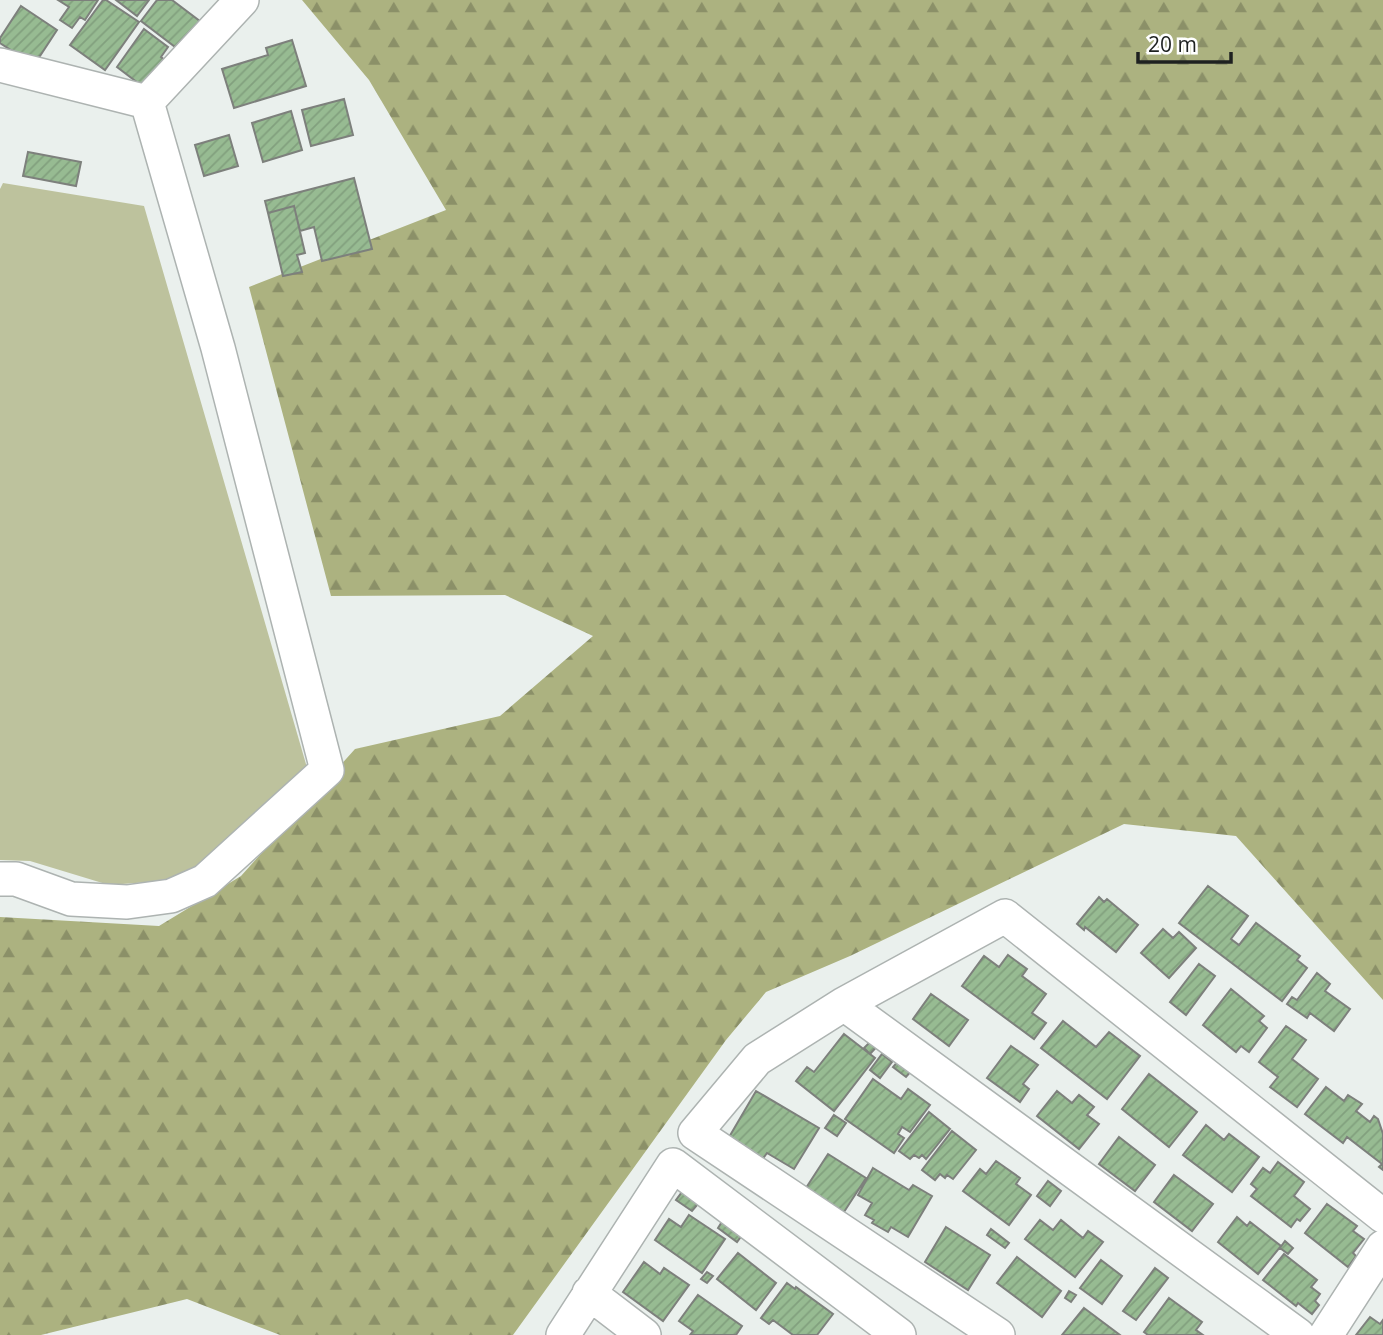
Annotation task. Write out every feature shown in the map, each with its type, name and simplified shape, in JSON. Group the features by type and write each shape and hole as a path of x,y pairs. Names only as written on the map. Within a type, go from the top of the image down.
{"street":[{"path":"147,102 242,0"},
{"path":"0,65 147,102"},
{"path":"0,879 16,879 71,898 127,902 171,896 205,881 327,770 218,348 147,102"},
{"path":"998,1335 695,1133 757,1059 844,1004 1005,916 1383,1216"},
{"path":"844,1004 1297,1335"},
{"path":"562,1335 673,1165 899,1335"},
{"path":"1326,1335 1383,1247"},
{"path":"589,1293 643,1335"}],"green space":[{"path":"302,0 1383,0 1383,1000 1236,836 1124,824 850,956 766,992 726,1040 513,1335 280,1335 187,1299 41,1335 0,1335 0,917 159,926 241,876 355,749 500,716 593,636 505,595 331,596 249,287 446,210 369,80"},
{"path":"3,183 144,206 308,771 213,863 162,881 109,885 30,861 0,860 0,189"}],"building":[{"path":"58,0 98,0 85,20 80,17 72,28 60,20 69,7"},
{"path":"103,0 139,22 105,70 70,45"},
{"path":"116,0 149,0 137,16"},
{"path":"157,0 172,0 209,28 187,56 141,21"},
{"path":"21,6 57,30 34,65 0,43 0,38"},
{"path":"144,29 168,47 161,57 166,61 146,89 117,67"},
{"path":"292,40 306,86 234,108 222,69 268,55 266,48"},
{"path":"344,99 353,135 311,146 302,110"},
{"path":"291,111 302,150 263,162 252,123"},
{"path":"229,135 238,166 204,176 195,145"},
{"path":"28,152 81,162 76,186 23,176"},
{"path":"354,178 372,249 322,261 314,227 300,231 294,206 268,213 265,201"},
{"path":"294,206 305,253 297,255 302,272 283,276 268,213"},
{"path":"1208,886 1248,916 1231,939 1239,945 1256,923 1300,956 1297,960 1307,968 1282,1001 1179,923"},
{"path":"1099,897 1104,902 1107,899 1138,925 1116,952 1085,927 1084,930 1077,924"},
{"path":"1163,929 1173,938 1179,932 1196,948 1169,978 1141,953"},
{"path":"1008,955 1027,969 1022,976 1046,994 1032,1013 1046,1023 1034,1039 962,986 984,956 999,967"},
{"path":"1199,964 1215,976 1186,1015 1170,1002"},
{"path":"1317,973 1330,984 1325,991 1350,1009 1334,1031 1310,1013 1307,1018 1287,1004 1292,997 1297,1000"},
{"path":"1231,989 1264,1016 1259,1021 1267,1028 1249,1052 1241,1046 1236,1052 1203,1025"},
{"path":"931,994 968,1020 949,1046 913,1019"},
{"path":"1063,1021 1096,1047 1109,1032 1140,1056 1107,1099 1041,1048"},
{"path":"1286,1026 1306,1040 1292,1059 1318,1079 1297,1107 1270,1087 1278,1077 1259,1062"},
{"path":"844,1034 875,1058 834,1111 796,1081 807,1067 814,1072"},
{"path":"874,1038 880,1043 870,1054 864,1048"},
{"path":"1011,1046 1038,1065 1023,1084 1029,1089 1020,1102 987,1078"},
{"path":"882,1054 892,1062 880,1078 870,1070"},
{"path":"900,1059 912,1070 906,1077 893,1067"},
{"path":"1149,1074 1197,1112 1169,1147 1122,1109"},
{"path":"873,1079 901,1099 908,1089 930,1105 910,1132 902,1127 898,1134 904,1138 894,1153 845,1119"},
{"path":"1326,1087 1344,1101 1348,1095 1362,1104 1356,1111 1370,1122 1374,1116 1378,1119 1383,1134 1383,1170 1379,1167 1382,1164 1347,1137 1343,1143 1305,1114"},
{"path":"756,1091 819,1128 794,1169 767,1153 762,1160 728,1139"},
{"path":"1057,1091 1072,1103 1079,1095 1094,1107 1087,1115 1099,1124 1079,1149 1037,1116"},
{"path":"929,1112 950,1129 926,1159 922,1155 919,1158 914,1155 910,1159 899,1151"},
{"path":"834,1115 846,1123 837,1136 825,1128"},
{"path":"1206,1125 1224,1140 1229,1134 1259,1157 1232,1192 1183,1155"},
{"path":"952,1131 976,1150 953,1179 940,1174 935,1180 922,1170"},
{"path":"1119,1137 1155,1165 1135,1191 1099,1164"},
{"path":"828,1154 866,1178 844,1212 806,1188"},
{"path":"996,1161 1020,1178 1016,1184 1031,1195 1009,1225 963,1191 980,1169 986,1174"},
{"path":"1278,1162 1304,1182 1294,1196 1310,1209 1291,1227 1251,1196 1257,1189 1251,1184 1263,1168 1270,1173"},
{"path":"873,1168 909,1190 913,1185 932,1196 908,1237 891,1227 888,1232 872,1223 874,1220 865,1215 872,1203 858,1195"},
{"path":"1174,1175 1213,1204 1192,1231 1154,1202"},
{"path":"1048,1181 1061,1191 1050,1206 1037,1196"},
{"path":"682,1192 698,1204 692,1211 676,1200"},
{"path":"1327,1204 1357,1226 1353,1231 1364,1239 1353,1253 1356,1256 1348,1267 1305,1233"},
{"path":"689,1215 725,1239 702,1273 655,1240 669,1219 681,1227"},
{"path":"725,1217 745,1231 737,1242 718,1228"},
{"path":"1237,1217 1247,1226 1250,1222 1281,1246 1258,1274 1218,1242"},
{"path":"1040,1220 1053,1230 1061,1220 1083,1238 1088,1231 1103,1242 1075,1277 1025,1239"},
{"path":"946,1227 990,1255 968,1290 925,1262"},
{"path":"991,1229 1009,1243 1005,1248 987,1235"},
{"path":"1285,1241 1293,1248 1288,1254 1280,1248"},
{"path":"738,1253 776,1283 756,1310 717,1279"},
{"path":"1284,1254 1317,1280 1311,1287 1320,1294 1315,1301 1319,1305 1312,1314 1298,1303 1296,1306 1263,1280"},
{"path":"1017,1257 1061,1291 1042,1317 997,1283"},
{"path":"1101,1260 1122,1276 1102,1304 1080,1288"},
{"path":"644,1262 660,1274 664,1268 689,1285 663,1321 623,1292"},
{"path":"1155,1268 1168,1278 1136,1320 1123,1311"},
{"path":"707,1272 713,1276 707,1283 701,1279"},
{"path":"787,1283 833,1314 817,1335 793,1335 773,1320 769,1324 761,1318"},
{"path":"1069,1291 1076,1295 1071,1302 1065,1298"},
{"path":"698,1295 742,1326 736,1335 690,1335 693,1331 679,1321"},
{"path":"1169,1298 1202,1322 1196,1330 1203,1335 1148,1335 1144,1332"},
{"path":"1084,1308 1120,1335 1062,1335"},
{"path":"1370,1317 1380,1324 1383,1320 1383,1335 1356,1335"}]}
